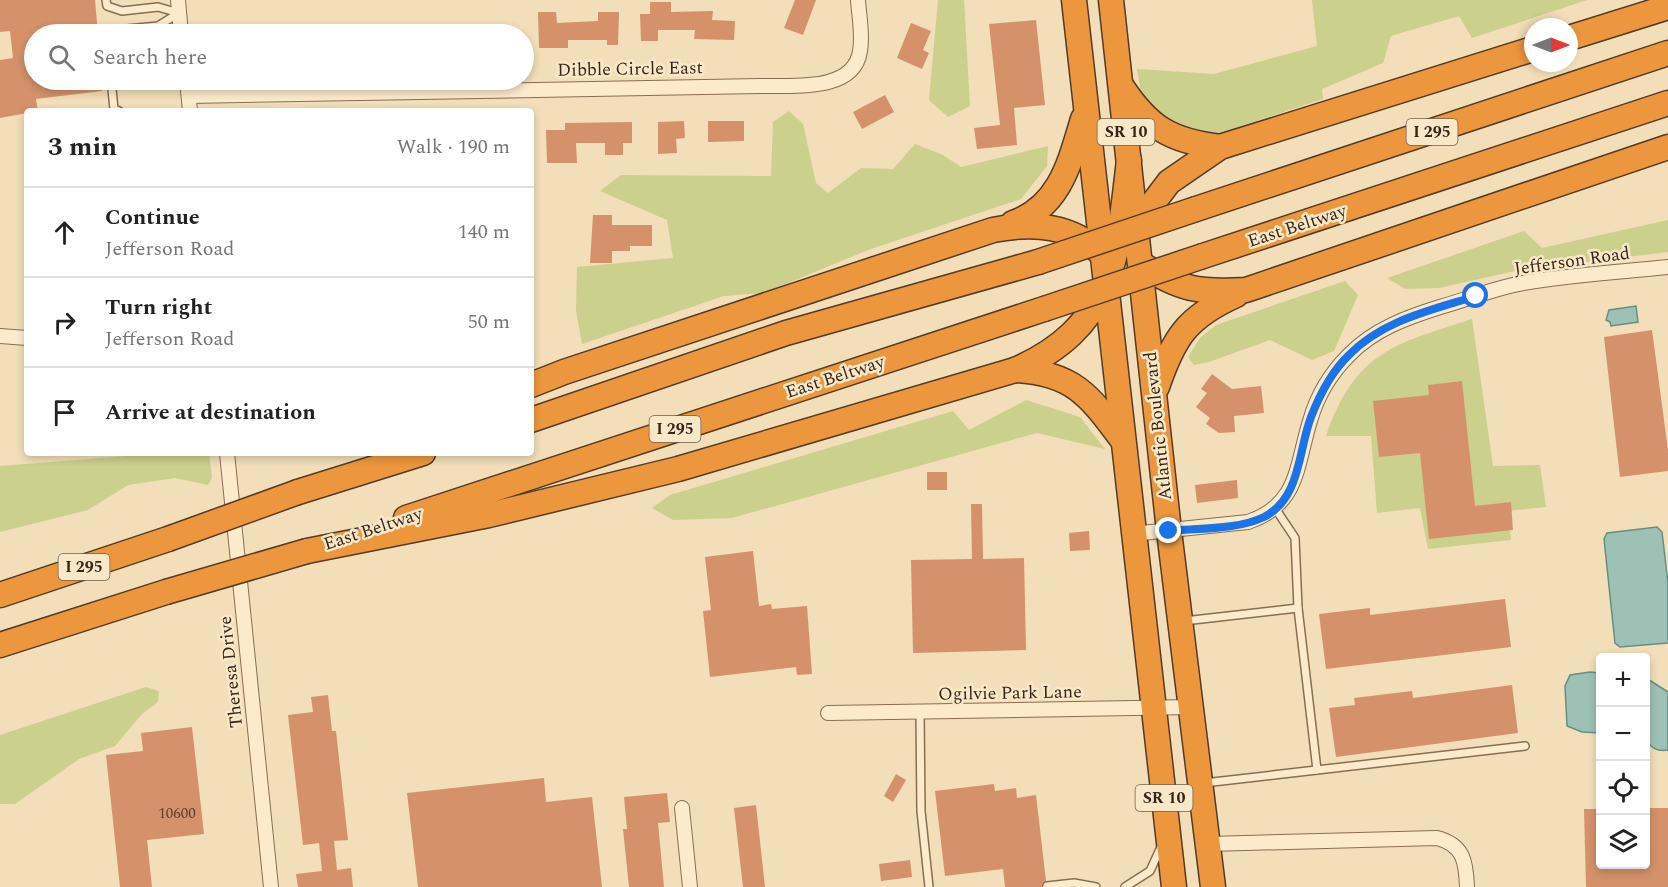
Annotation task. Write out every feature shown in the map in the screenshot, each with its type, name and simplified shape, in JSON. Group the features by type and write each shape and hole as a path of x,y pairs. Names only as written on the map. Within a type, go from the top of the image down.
{"highway":[{"name":"SR 10","path":"1074,0 1095,193 1120,259"},
{"name":"SR 10","path":"1111,0 1129,160 1120,259"},
{"path":"1578,35 1668,7"},
{"path":"307,551 489,515 678,470 1015,370 1042,358 1065,341 1088,316 1147,211 1169,182 1220,147 1524,52"},
{"name":"I 295","path":"534,419 786,333 1038,262 1668,53"},
{"path":"1120,84 1139,112 1155,127 1176,138 1220,147"},
{"name":"East Beltway","path":"0,645 166,592 307,551 1668,103"},
{"path":"534,384 993,230 1036,213 1048,202 1068,169 1086,111"},
{"path":"1154,394 1173,347 1195,317 1246,290 1668,147"},
{"path":"993,230 1016,225 1038,225 1068,231 1120,259 1185,287 1209,292 1246,290"},
{"name":"Atlantic Boulevard","path":"1120,259 1139,299 1148,330 1169,531 1193,707 1213,887"},
{"name":"Atlantic Boulevard","path":"1120,259 1110,337 1174,887"},
{"path":"1015,370 1032,371 1072,384 1090,397 1121,438"},
{"path":"297,492 371,456"},
{"name":"I 295","path":"0,595 168,539 297,492 413,456"}],"street":[{"name":"Dibble Circle East","path":"534,90 760,86 834,81 854,67 860,52 858,0"},
{"path":"178,7 181,24"},
{"path":"188,90 190,108"},
{"name":"Dibble Circle East","path":"189,96 532,90"},
{"name":"Jefferson Road","path":"1132,534 1248,522 1264,516 1275,508 1292,486 1310,418 1327,381 1349,354 1371,337 1403,319 1523,284 1668,267"},
{"path":"0,336 24,338"},
{"name":"Theresa Drive","path":"227,456 271,887"},
{"name":"Ogilvie Park Lane","path":"828,713 1193,707"},
{"path":"682,808 690,887"},
{"path":"1208,844 1437,838 1450,841 1460,849 1467,863 1467,887"}],"lane":[{"path":"106,0 107,6 122,10 178,7"},
{"path":"161,24 178,7"},
{"path":"112,90 114,108"},
{"path":"1275,508 1294,538 1298,608 1317,770"},
{"path":"1181,621 1298,608"},
{"path":"920,712 921,811 929,887"},
{"path":"1201,783 1525,746"},
{"path":"1125,887 1150,871 1168,834"},
{"path":"1047,886 1074,883 1096,887"}],"green space":[{"path":"938,0 964,0 970,106 948,117 929,100"},
{"path":"1312,0 1587,0 1533,18 1524,18 1524,21 1472,38 1459,16 1391,36 1383,63 1322,89 1323,99 1241,126 1229,134 1213,136 1170,126 1140,88 1137,69 1214,74 1317,46"},
{"path":"789,111 803,124 816,183 828,193 861,168 893,169 915,144 943,155 961,167 1048,146 1047,166 1021,199 868,250 764,293 724,296 582,344 576,311 577,267 673,258 667,220 600,191 621,175 771,176 773,122"},
{"path":"1668,220 1668,252 1515,271 1439,288 1405,289 1387,278 1524,231 1542,248"},
{"path":"1345,281 1358,295 1334,351 1312,360 1270,340 1209,362 1194,365 1188,357 1200,338 1216,325"},
{"path":"1472,319 1493,466 1540,465 1546,507 1508,511 1511,540 1428,549 1420,508 1377,513 1371,436 1326,436 1337,408 1350,386 1364,369 1381,355 1420,336"},
{"path":"1026,400 1080,417 1105,449 1037,433 732,518 673,520 652,508 670,495 953,411 969,430"},
{"path":"126,456 209,456 212,478 208,485 175,478 128,485 88,510 0,532 0,466"},
{"path":"146,687 159,691 158,702 142,714 115,746 79,759 15,804 0,804 0,735"}],"water":[{"path":"1636,306 1638,322 1611,326 1606,320 1609,310"},
{"path":"1657,527 1662,532 1668,583 1668,643 1620,647 1615,643 1604,539 1607,533"},
{"path":"1596,673 1596,733 1582,732 1567,726 1565,686 1570,675"},
{"path":"1650,681 1668,692 1668,750 1655,749 1650,745"}],"building":[{"path":"0,0 95,0 97,24 24,24 24,90 102,91 36,99 38,108 24,108 24,114 0,118 0,60 13,58 10,31 0,32"},
{"path":"795,0 816,0 803,35 784,28"},
{"path":"650,2 671,2 671,12 713,11 712,20 735,21 734,40 694,39 695,30 658,30 658,41 641,41 640,14 650,14"},
{"path":"538,12 556,12 557,23 598,21 598,12 619,12 618,45 607,45 607,40 568,40 568,48 539,48"},
{"path":"1036,20 1045,105 1014,108 1017,145 977,149 974,128 1000,125 989,24"},
{"path":"911,23 931,31 923,50 929,53 922,69 897,58"},
{"path":"885,95 894,112 862,129 853,112"},
{"path":"684,121 685,138 676,139 677,153 658,154 658,122"},
{"path":"708,121 744,121 744,141 708,142"},
{"path":"632,122 632,143 623,143 623,155 605,155 605,143 576,143 577,163 547,163 546,130 565,130 565,123"},
{"path":"593,215 612,215 612,225 652,225 652,246 630,246 630,251 612,251 612,263 590,263"},
{"path":"1652,330 1668,450 1668,471 1620,477 1604,337"},
{"path":"1212,374 1232,389 1261,386 1264,413 1234,416 1235,432 1219,433 1206,424 1210,418 1196,407 1207,393 1201,389"},
{"path":"1462,381 1475,506 1511,502 1513,530 1429,539 1420,453 1379,457 1373,401 1429,395 1428,385"},
{"path":"927,472 947,472 947,490 927,490"},
{"path":"1237,480 1238,498 1197,503 1195,485"},
{"path":"971,504 982,504 983,559 1024,558 1026,650 913,653 911,560 972,559"},
{"path":"1089,531 1090,550 1070,551 1069,533"},
{"path":"753,551 759,606 771,604 772,609 807,606 812,674 797,675 796,667 710,677 703,611 711,610 705,557"},
{"path":"1505,599 1511,647 1326,669 1319,614 1370,608 1370,615"},
{"path":"1512,685 1518,733 1336,757 1329,708 1355,705 1354,698 1412,691 1413,698"},
{"path":"328,695 332,731 336,731 348,840 334,841 337,870 351,868 353,887 298,887 296,874 322,871 319,843 303,845 288,715 313,712 311,697"},
{"path":"192,727 204,834 147,840 152,887 120,887 106,755 143,751 141,733"},
{"path":"896,774 906,780 893,802 884,796"},
{"path":"544,778 546,802 592,797 602,887 418,887 407,793"},
{"path":"994,784 995,791 1016,788 1017,798 1036,795 1046,881 1042,887 1005,887 1003,869 945,876 935,791"},
{"path":"667,793 670,822 658,823 664,887 629,887 623,829 627,829 624,797"},
{"path":"756,805 765,887 743,887 734,808"},
{"path":"1650,808 1668,808 1668,887 1586,887 1584,809 1596,809 1596,869 1650,869"},
{"path":"910,860 912,877 881,881 879,864"}],"route":[{"path":"1169,531 1248,522 1264,516 1280,505 1292,486 1310,418 1327,381 1349,354 1371,337 1403,319 1476,296"}]}
